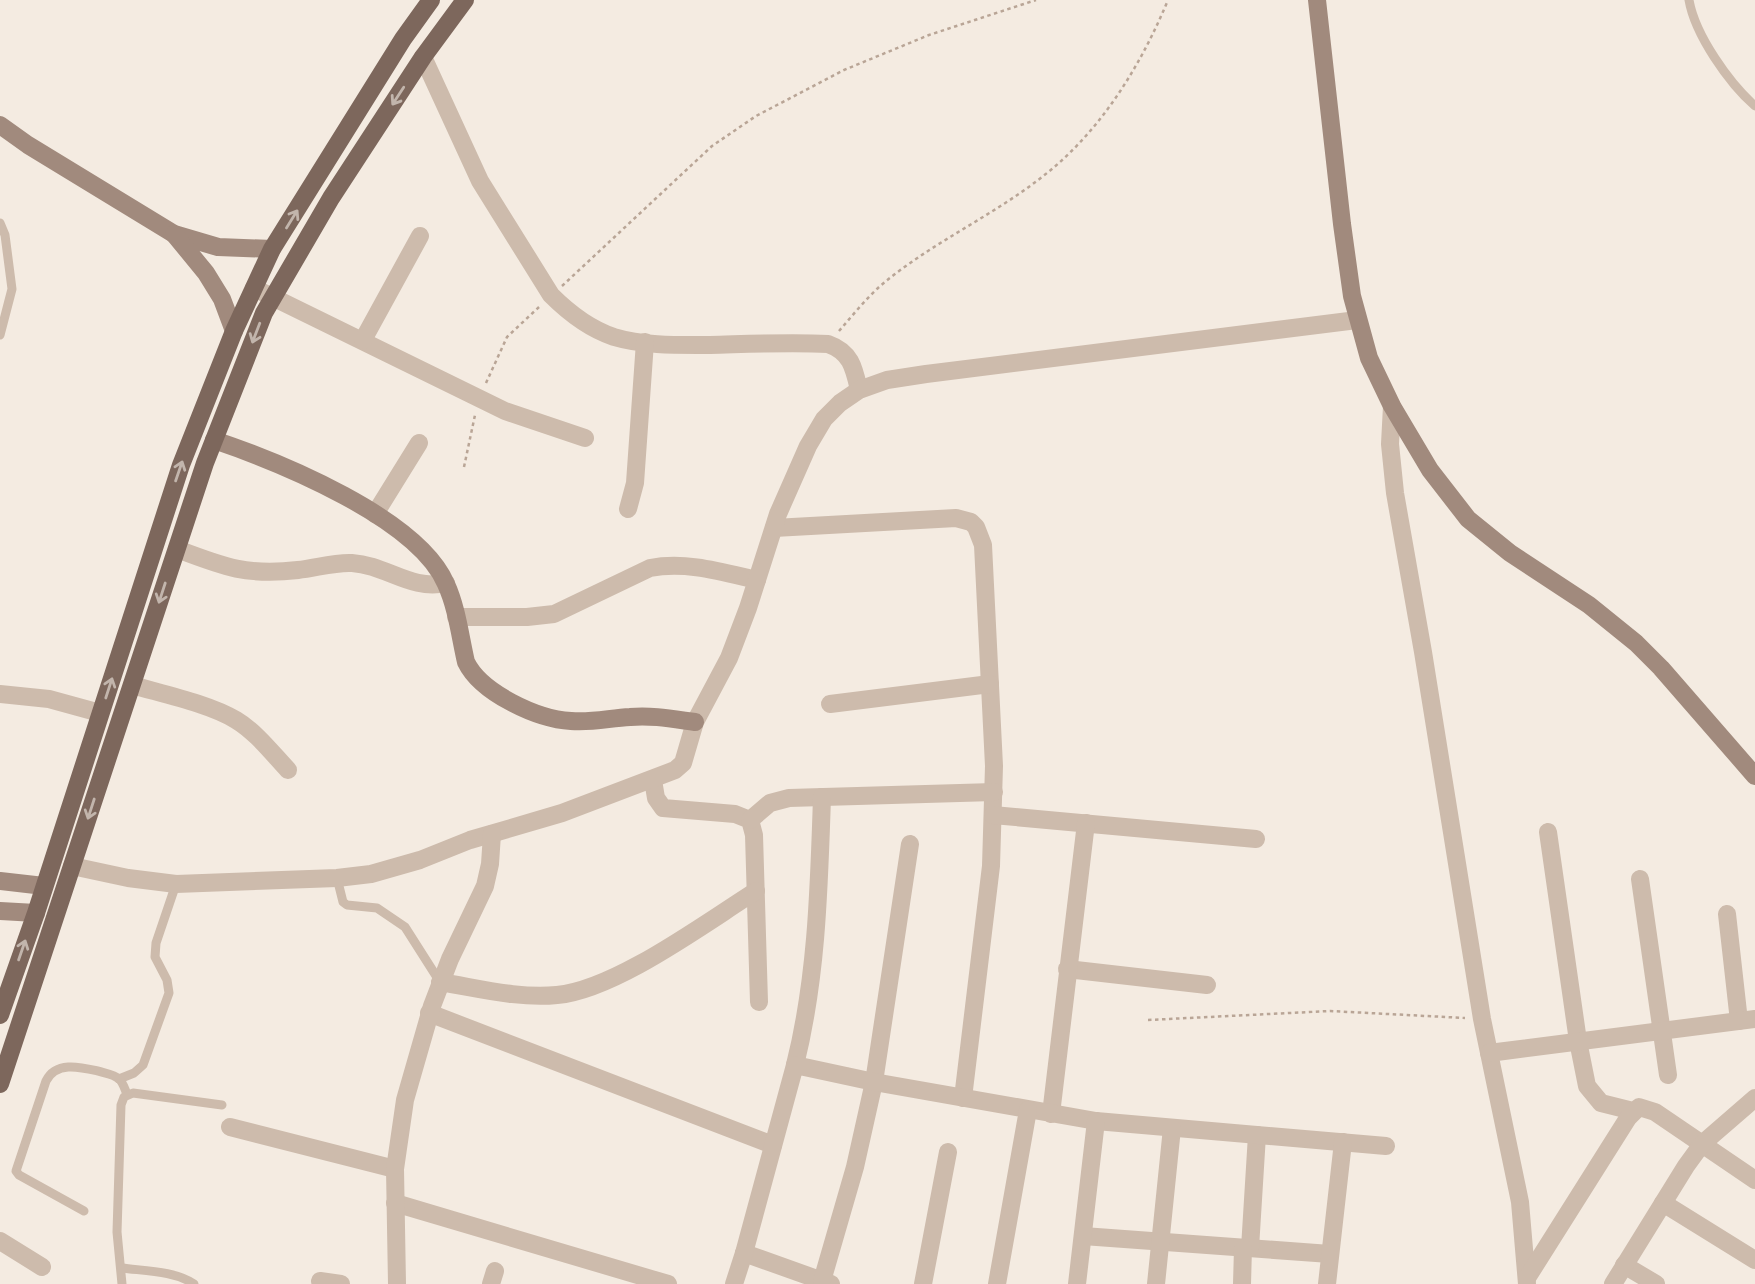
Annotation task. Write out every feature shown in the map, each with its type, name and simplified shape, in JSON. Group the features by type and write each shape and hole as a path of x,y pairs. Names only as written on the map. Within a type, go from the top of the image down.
{"main road":[{"path":"0,1015 36,913 181,465 234,331 272,249 402,38 431,0"},
{"path":"0,1084 214,440 264,313 331,198 423,57 465,0"}],"street":[{"path":"1317,0 1342,224 1357,320 1378,380 1392,406 1430,470 1468,519 1510,553 1589,605 1636,643 1755,776"},
{"path":"423,57 480,181 551,295 584,322 614,337 645,342 683,345 828,344 840,348 849,356 859,390"},
{"path":"0,125 174,234 218,247 272,249"},
{"path":"174,234 206,273 222,299 234,331"},
{"path":"363,340 420,236"},
{"path":"254,288 505,411 585,438"},
{"path":"72,866 128,878 176,884 337,878 371,874 562,813 653,780 675,770 683,762 695,722 729,658 774,528 803,457 824,419 840,403 859,390 887,380 926,374 1357,320"},
{"path":"628,509 635,483 645,342"},
{"path":"1392,406 1390,444 1395,493 1482,1019 1520,1202 1527,1281"},
{"path":"214,440 249,452 359,503 417,546 446,583 466,662 471,672 491,692 549,718 568,721 603,721 648,716 695,722"},
{"path":"375,514 419,443"},
{"path":"774,528 956,518 971,522 976,527 983,545 994,792 991,866 963,1098"},
{"path":"177,549 222,566 253,573 289,571 349,562 374,567 420,585 436,586 446,583"},
{"path":"456,617 527,617 554,614 650,568 663,565 696,567 757,580"},
{"path":"830,704 990,684"},
{"path":"132,685 235,719 249,729 288,770"},
{"path":"0,694 49,699 100,713"},
{"path":"653,780 656,798 663,808 735,814 750,820"},
{"path":"750,820 770,803 789,798 994,792"},
{"path":"734,1284 795,1065 809,999 818,910 822,797"},
{"path":"993,815 1256,839"},
{"path":"750,820 754,835 759,1002"},
{"path":"1051,1114 1086,823"},
{"path":"1548,832 1585,1077 1591,1093 1606,1105 1633,1111"},
{"path":"397,1284 396,1169 407,1090 440,982 485,886 492,834"},
{"path":"744,1253 826,1282 874,1082 910,844"},
{"path":"1640,879 1668,1075"},
{"path":"0,881 44,886"},
{"path":"440,982 538,996 585,990 643,961 755,891"},
{"path":"0,911 36,913"},
{"path":"1489,1053 1747,1020 1727,914"},
{"path":"1067,969 1206,985"},
{"path":"429,1013 773,1145"},
{"path":"795,1065 874,1082 1096,1121 1386,1146"},
{"path":"1613,1284 1702,1144 1755,1098"},
{"path":"1527,1281 1633,1111 1639,1107 1646,1108 1755,1180"},
{"path":"997,1284 1028,1110"},
{"path":"1077,1284 1096,1121"},
{"path":"230,1128 396,1169"},
{"path":"1156,1284 1172,1128"},
{"path":"1242,1284 1256,1135"},
{"path":"1327,1284 1343,1142"},
{"path":"923,1284 948,1152"},
{"path":"395,1203 668,1284"},
{"path":"1663,1203 1755,1260"},
{"path":"1083,1236 1330,1254"},
{"path":"0,1241 42,1267"},
{"path":"1624,1265 1656,1284"},
{"path":"320,1281 341,1284"}],"lane":[{"path":"1689,0 1704,40 1723,70 1744,97 1755,106"},
{"path":"0,223 5,235 12,289 0,335"},
{"path":"337,878 343,902 347,905 377,908 405,927 440,982"},
{"path":"119,1079 134,1073 142,1065 169,993 167,980 155,957 156,943 176,884"},
{"path":"84,1211 16,1171 46,1081 53,1072 76,1067 110,1074 119,1079 127,1094"},
{"path":"127,1094 222,1105"},
{"path":"122,1284 117,1232 117,1176 121,1105 127,1094"},
{"path":"122,1268 186,1279 194,1284"}],"path":[{"path":"464,467 479,398 507,337 712,146 755,116 868,60 929,36 1037,0"},
{"path":"828,344 879,288 1047,173 1076,146 1102,116 1135,69 1168,0"},
{"path":"1148,1020 1330,1011 1482,1019"}]}
